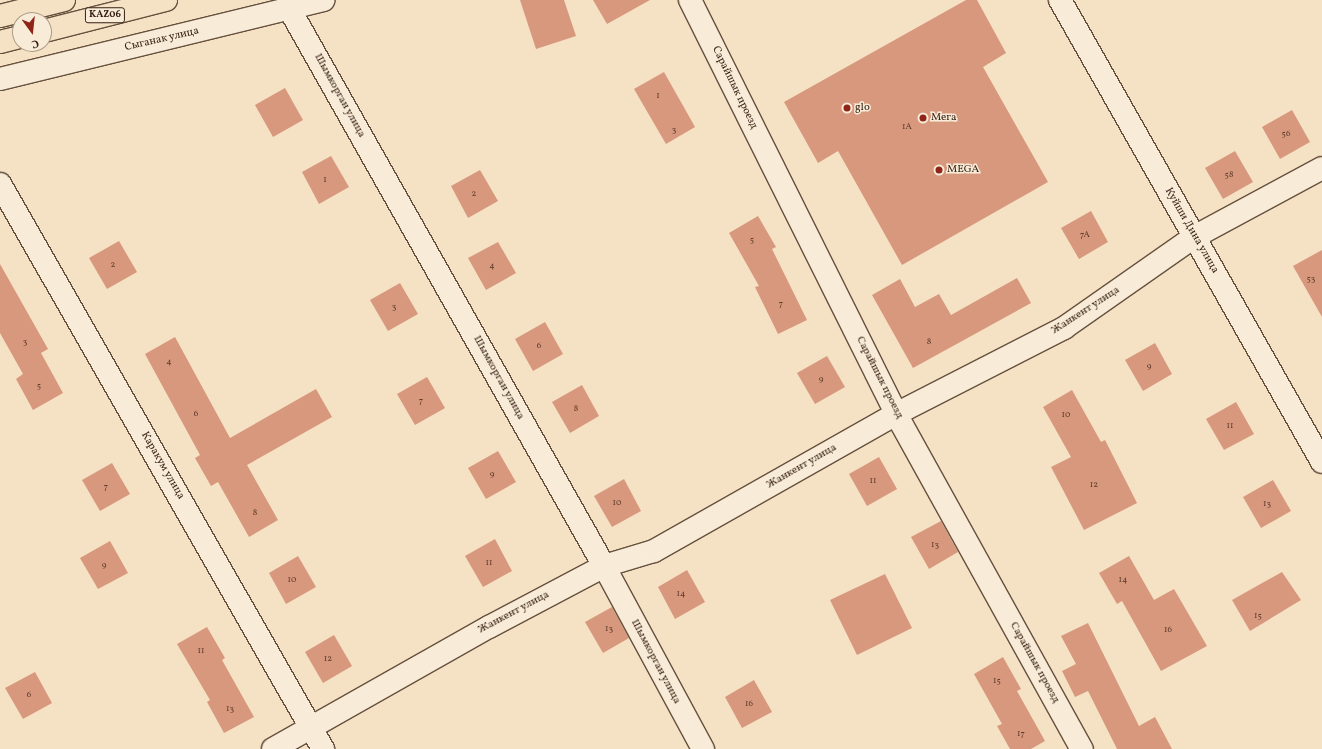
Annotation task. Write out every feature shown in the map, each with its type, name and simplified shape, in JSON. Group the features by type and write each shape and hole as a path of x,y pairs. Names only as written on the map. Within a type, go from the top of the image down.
{"highway":[{"path":"0,16 64,0"},
{"name":"KАZ06","path":"52,29 166,0"},
{"path":"0,42 12,39"}],"street":[{"name":"Сыганак улица","path":"0,79 290,10 324,0"},
{"name":"Сарайшык проезд","path":"690,0 896,414 1082,749"},
{"name":"Куйши Дина улица","path":"1060,0 1322,462"},
{"name":"Шымкорган улица","path":"290,10 604,566 702,749"},
{"name":"Жанкент улица","path":"273,749 489,627 604,566 654,551 896,414 1064,328 1194,237 1322,168"},
{"name":"Каракум улица","path":"0,184 323,749"}],"building":[{"path":"520,0 564,0 576,36 536,49"},
{"path":"593,0 650,0 607,24"},
{"path":"966,0 977,0 1006,53 983,67 1048,182 902,265 838,151 818,163 784,102"},
{"path":"664,72 695,127 666,144 634,89"},
{"path":"285,88 303,120 273,137 255,105"},
{"path":"1292,110 1310,142 1280,159 1262,127"},
{"path":"1235,151 1253,182 1223,199 1205,168"},
{"path":"331,156 349,187 319,204 302,172"},
{"path":"480,170 498,201 468,218 451,186"},
{"path":"1091,211 1108,242 1079,259 1061,228"},
{"path":"758,216 776,247 772,249 807,320 778,334 755,287 759,286 729,233"},
{"path":"119,241 137,272 107,289 89,258"},
{"path":"498,242 516,273 486,290 468,258"},
{"path":"1322,250 1322,317 1293,266"},
{"path":"0,264 48,349 41,353 63,393 33,410 16,379 23,374 0,333"},
{"path":"1017,278 1031,303 913,368 872,295 900,279 915,307 939,294 951,315"},
{"path":"400,283 418,314 388,331 370,300"},
{"path":"545,322 563,354 533,371 515,339"},
{"path":"175,337 230,438 316,389 332,417 247,465 278,520 249,537 218,482 211,486 195,458 200,455 145,354"},
{"path":"1155,343 1172,374 1143,391 1125,360"},
{"path":"827,356 845,387 815,404 797,373"},
{"path":"427,377 445,408 415,425 397,394"},
{"path":"582,385 599,416 570,433 552,402"},
{"path":"1072,390 1101,442 1105,440 1137,503 1084,530 1051,467 1071,457 1043,407"},
{"path":"1236,402 1254,434 1224,450 1206,419"},
{"path":"498,451 516,482 486,499 468,468"},
{"path":"879,457 897,489 867,506 849,474"},
{"path":"112,463 130,494 100,511 82,480"},
{"path":"624,479 641,511 612,527 594,496"},
{"path":"1273,480 1291,511 1261,528 1243,497"},
{"path":"941,521 958,552 929,569 911,537"},
{"path":"495,539 512,571 483,587 465,556"},
{"path":"110,541 128,573 98,589 80,558"},
{"path":"298,556 316,587 286,604 269,573"},
{"path":"1129,556 1154,600 1174,589 1207,646 1161,671 1122,601 1117,604 1099,573"},
{"path":"687,570 705,602 675,619 658,587"},
{"path":"1282,572 1301,600 1250,631 1232,600"},
{"path":"885,574 912,628 857,655 830,600"},
{"path":"612,607 629,638 603,653 585,622"},
{"path":"1088,623 1139,726 1155,717 1172,749 1117,749 1088,691 1075,697 1062,671 1076,664 1061,636"},
{"path":"207,627 225,658 222,660 254,717 224,733 207,702 210,700 177,644"},
{"path":"334,635 352,666 323,683 305,652"},
{"path":"1003,657 1021,689 1017,691 1045,741 1031,749 1010,749 997,726 1002,724 974,674"},
{"path":"35,672 52,703 23,719 5,688"},
{"path":"754,680 772,712 742,728 725,697"}],"place":[{"name":"glo","path":"847,108"},
{"name":"Мега","path":"923,118"},
{"name":"MEGA","path":"939,170"}]}
